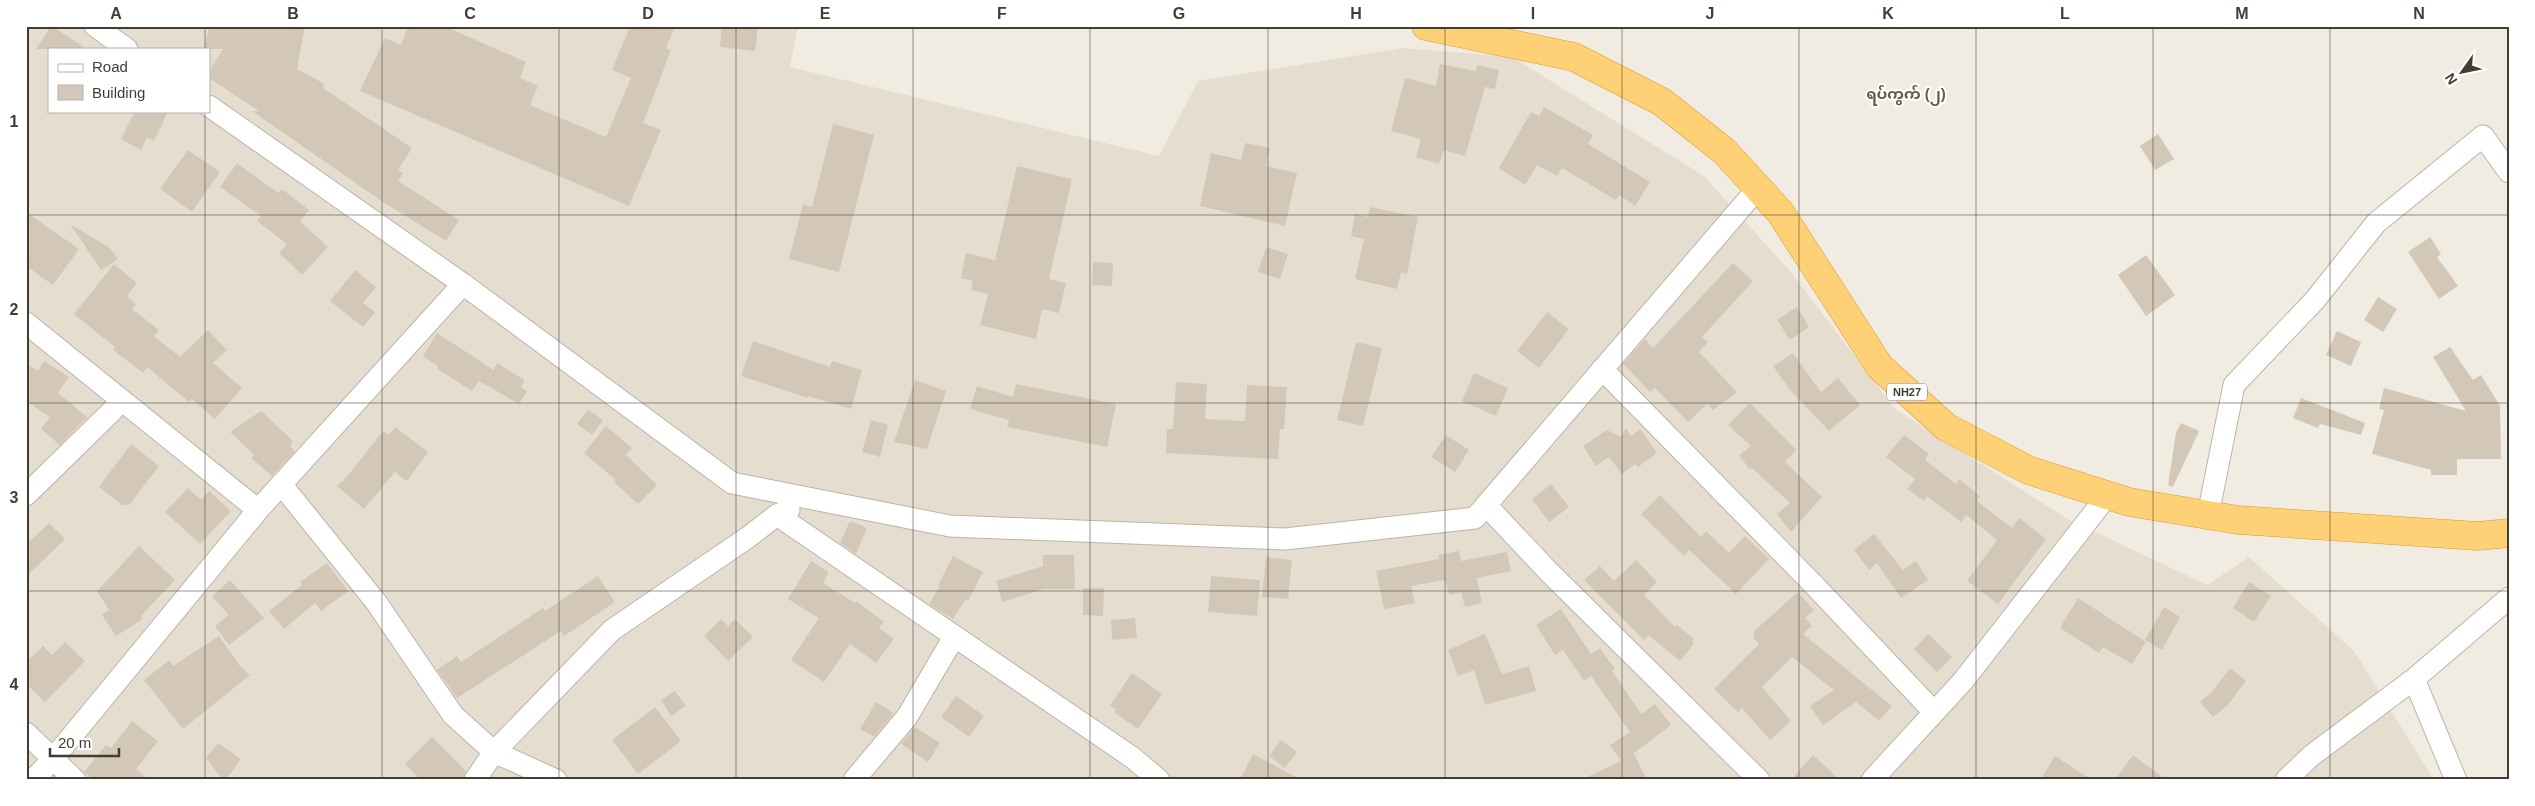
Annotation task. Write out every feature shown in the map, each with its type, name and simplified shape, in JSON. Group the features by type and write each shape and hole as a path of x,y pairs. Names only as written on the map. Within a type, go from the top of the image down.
{"highway":[{"name":"NH27","path":"1426,26 1574,57 1662,102 1724,151 1780,212 1880,368 1946,427 2028,470 2129,502 2238,520 2478,536 2509,533"}],"street":[{"path":"96,26 127,48"},
{"path":"210,107 462,284 732,483 950,526 1285,539 1475,518 1758,188"},
{"path":"2208,516 2234,385 2315,300 2376,224 2483,136 2509,172"},
{"path":"33,780 53,759 258,510 462,284"},
{"path":"26,323 258,510"},
{"path":"1602,369 1807,578 1934,712"},
{"path":"26,495 113,410"},
{"path":"281,484 376,602 453,715 494,752 556,780"},
{"path":"1872,780 1963,681 2107,496"},
{"path":"476,780 494,752 612,630 748,538 777,515 817,500"},
{"path":"1486,505 1548,571 1759,780"},
{"path":"777,515 1133,758 1159,780"},
{"path":"2286,780 2311,756 2414,679 2509,598"},
{"path":"854,780 907,717 954,637"},
{"path":"2414,679 2456,780"},
{"path":"26,733 75,780"}],"shaded area":[{"path":"26,26 798,26 790,67 1159,156 1198,81 1403,48 1512,57 1704,176 1790,271 1895,409 2066,518 2207,585 2249,557 2354,651 2434,780 26,780"}],"building":[{"path":"51,26 85,48 48,48 36,49"},
{"path":"209,26 305,26 297,69 325,84 323,88 412,148 398,170 403,173 398,181 459,220 446,241 383,202 252,111 259,111 210,79 210,70 223,49 204,48"},
{"path":"408,26 444,26 526,62 520,78 538,86 530,105 606,137 631,78 612,70 630,26 675,26 666,48 671,50 643,123 661,130 629,206 360,91 385,38 401,45"},
{"path":"722,26 758,26 755,51 720,47"},
{"path":"1440,64 1476,71 1477,65 1499,70 1495,89 1485,87 1465,156 1444,150 1439,164 1416,157 1421,139 1391,131 1405,78 1436,86"},
{"path":"1544,107 1593,135 1588,144 1650,182 1635,206 1619,195 1616,200 1562,168 1557,176 1537,165 1525,185 1499,168 1531,112 1539,116"},
{"path":"134,112 168,112 154,141 147,137 141,150 121,139"},
{"path":"833,124 874,135 839,272 789,259 803,204 812,207"},
{"path":"2158,134 2174,159 2155,170 2140,146"},
{"path":"1245,143 1270,148 1266,166 1297,173 1285,226 1200,206 1211,153 1241,160"},
{"path":"188,150 220,172 192,212 160,189"},
{"path":"237,163 278,193 282,189 309,210 300,221 328,247 302,275 279,253 287,244 257,221 261,216 220,187"},
{"path":"1017,166 1072,179 1049,279 1066,283 1059,313 1042,309 1036,339 980,325 988,294 971,290 973,281 961,278 966,253 995,260"},
{"path":"1370,207 1418,217 1407,274 1401,272 1397,289 1355,279 1364,239 1351,236 1355,214 1368,217"},
{"path":"26,212 79,249 53,285 26,266"},
{"path":"70,224 110,248 118,259 101,270"},
{"path":"2430,237 2441,254 2437,257 2458,286 2439,299 2408,252"},
{"path":"1266,247 1288,254 1280,279 1258,272"},
{"path":"2146,255 2175,295 2146,316 2118,275"},
{"path":"1093,262 1113,263 1112,286 1092,285"},
{"path":"1733,263 1753,281 1702,337 1708,342 1699,352 1737,392 1713,410 1707,404 1688,422 1655,388 1650,392 1623,364 1645,339 1653,348"},
{"path":"114,264 137,283 127,296 136,304 132,309 159,330 154,336 180,357 208,330 227,350 213,363 242,388 215,419 192,399 189,402 147,367 143,373 113,350 115,347 74,314"},
{"path":"355,270 376,287 363,303 375,312 363,327 330,301"},
{"path":"2378,297 2397,309 2383,332 2364,320"},
{"path":"1797,307 1809,327 1790,340 1777,320"},
{"path":"1547,312 1569,329 1539,368 1517,351"},
{"path":"2337,331 2361,342 2351,366 2326,355"},
{"path":"437,333 494,370 497,363 525,380 521,387 527,391 519,404 479,381 472,391 437,369 438,366 423,356"},
{"path":"753,341 830,367 832,361 862,370 851,409 808,396 808,398 741,376"},
{"path":"1356,342 1382,348 1363,426 1337,420"},
{"path":"2450,347 2473,380 2481,375 2500,406 2501,459 2457,459 2457,475 2431,475 2431,470 2372,454 2384,410 2379,409 2384,388 2466,411 2433,357"},
{"path":"1793,353 1821,392 1838,378 1860,405 1829,431 1790,390 1773,366"},
{"path":"44,361 69,377 58,393 87,417 60,445 41,429 50,417 26,401 26,363 38,371"},
{"path":"1474,373 1508,388 1496,416 1462,401"},
{"path":"915,380 946,391 927,449 894,442"},
{"path":"1176,382 1207,384 1205,419 1245,421 1247,385 1287,387 1284,429 1280,429 1278,459 1166,453 1167,429 1173,429"},
{"path":"1016,384 1116,404 1107,447 1007,427 1009,420 970,409 977,386 1013,397"},
{"path":"2301,398 2365,423 2361,435 2320,424 2318,428 2293,418"},
{"path":"1750,403 1796,450 1785,462 1822,497 1791,532 1777,514 1790,503 1752,468 1750,470 1739,455 1751,446 1728,425"},
{"path":"588,410 603,420 592,435 577,424"},
{"path":"261,411 293,441 290,446 295,451 272,476 251,458 254,455 230,432"},
{"path":"871,420 888,425 880,457 862,452"},
{"path":"2181,423 2199,431 2173,487 2168,485 2176,433"},
{"path":"606,426 632,448 626,455 657,485 638,504 614,482 616,480 584,453"},
{"path":"395,427 428,452 407,481 395,472 364,509 337,486 345,479 383,431 389,435"},
{"path":"1626,428 1631,436 1640,429 1657,453 1638,467 1635,464 1622,474 1609,457 1596,466 1583,446 1607,430 1621,437"},
{"path":"1446,435 1469,450 1455,472 1431,457"},
{"path":"1904,435 1929,454 1925,460 1956,484 1959,479 1980,496 1977,501 2012,528 2019,518 2046,539 1998,604 1967,581 1997,540 1966,515 1961,522 1927,496 1924,501 1907,489 1915,479 1886,457"},
{"path":"131,444 159,466 129,505 122,505 99,487"},
{"path":"1551,484 1569,507 1549,522 1532,499"},
{"path":"188,488 201,500 209,491 231,511 200,544 165,512"},
{"path":"1660,495 1701,537 1706,531 1729,553 1745,536 1769,559 1736,594 1689,550 1684,556 1641,514"},
{"path":"850,521 867,528 856,554 840,543"},
{"path":"49,523 65,539 26,577 26,545"},
{"path":"1874,534 1903,570 1916,561 1928,580 1901,598 1877,563 1869,570 1854,550"},
{"path":"139,546 175,580 141,616 143,619 116,636 102,615 109,610 97,591"},
{"path":"1459,551 1461,561 1507,552 1511,571 1477,578 1482,603 1465,607 1461,592 1449,595 1445,580 1411,586 1415,603 1384,609 1376,571 1439,559 1438,555"},
{"path":"1043,555 1074,555 1075,589 1044,589 1002,602 996,581 1043,566"},
{"path":"953,556 983,572 968,601 966,599 953,619 929,604 940,586 938,585"},
{"path":"1266,557 1292,560 1288,599 1262,597"},
{"path":"1636,560 1657,582 1644,595 1675,627 1677,625 1693,638 1693,645 1680,661 1648,635 1644,640 1584,580 1600,566 1614,581"},
{"path":"811,561 829,572 823,583 855,603 856,601 884,622 879,628 894,639 876,663 850,644 824,682 791,660 819,618 788,599"},
{"path":"327,563 348,591 321,611 315,603 284,629 269,611 302,585 300,582"},
{"path":"598,576 615,602 564,636 561,631 457,698 437,670 457,656 461,662 543,608 545,611"},
{"path":"1211,576 1260,580 1257,616 1208,612"},
{"path":"230,580 264,618 229,645 215,626 229,615 212,597"},
{"path":"2249,582 2271,596 2254,622 2233,608"},
{"path":"1083,588 1104,588 1103,616 1083,615"},
{"path":"1798,592 1814,610 1805,618 1812,626 1803,634 1892,706 1879,721 1856,702 1823,725 1810,706 1834,690 1792,657 1762,687 1791,721 1770,740 1742,708 1738,712 1714,689 1759,644 1754,638 1754,631"},
{"path":"2078,598 2146,642 2132,664 2103,647 2099,653 2060,628"},
{"path":"2164,607 2180,617 2162,650 2145,640"},
{"path":"1561,609 1591,654 1600,648 1615,669 1612,671 1641,714 1655,704 1671,725 1629,757 1634,754 1647,780 1581,780 1621,761 1610,745 1630,732 1591,676 1584,681 1563,650 1555,655 1536,625"},
{"path":"1135,618 1137,638 1112,640 1111,620"},
{"path":"721,619 728,626 735,619 753,637 728,661 704,636"},
{"path":"1485,634 1502,674 1529,666 1536,691 1485,705 1474,670 1458,676 1448,650"},
{"path":"1928,634 1952,657 1937,672 1914,649"},
{"path":"219,636 240,666 250,675 183,729 144,680 169,660 173,666"},
{"path":"65,642 85,661 45,702 26,684 26,662 43,646 52,655"},
{"path":"2230,668 2246,681 2227,706 2213,717 2200,702 2212,692"},
{"path":"1132,673 1162,694 1138,729 1114,712 1116,710 1110,705"},
{"path":"675,691 686,706 671,716 661,700"},
{"path":"956,696 984,716 969,737 941,717"},
{"path":"876,702 894,713 874,737 860,729"},
{"path":"655,707 681,741 638,774 612,740"},
{"path":"132,721 158,741 136,769 149,780 94,780 84,772 106,745 111,748"},
{"path":"915,727 940,743 928,762 901,744"},
{"path":"432,737 466,771 463,780 421,780 405,764"},
{"path":"1281,740 1297,752 1285,768 1269,756"},
{"path":"218,743 241,759 226,780 223,780 206,758"},
{"path":"1253,754 1302,780 1240,780"},
{"path":"1813,755 1840,780 1791,780"},
{"path":"2133,755 2166,780 2115,780"},
{"path":"2055,756 2092,780 2040,780"}],"district":[{"name":"ရပ်ကွက် (၂)","path":"1906,93"}]}
